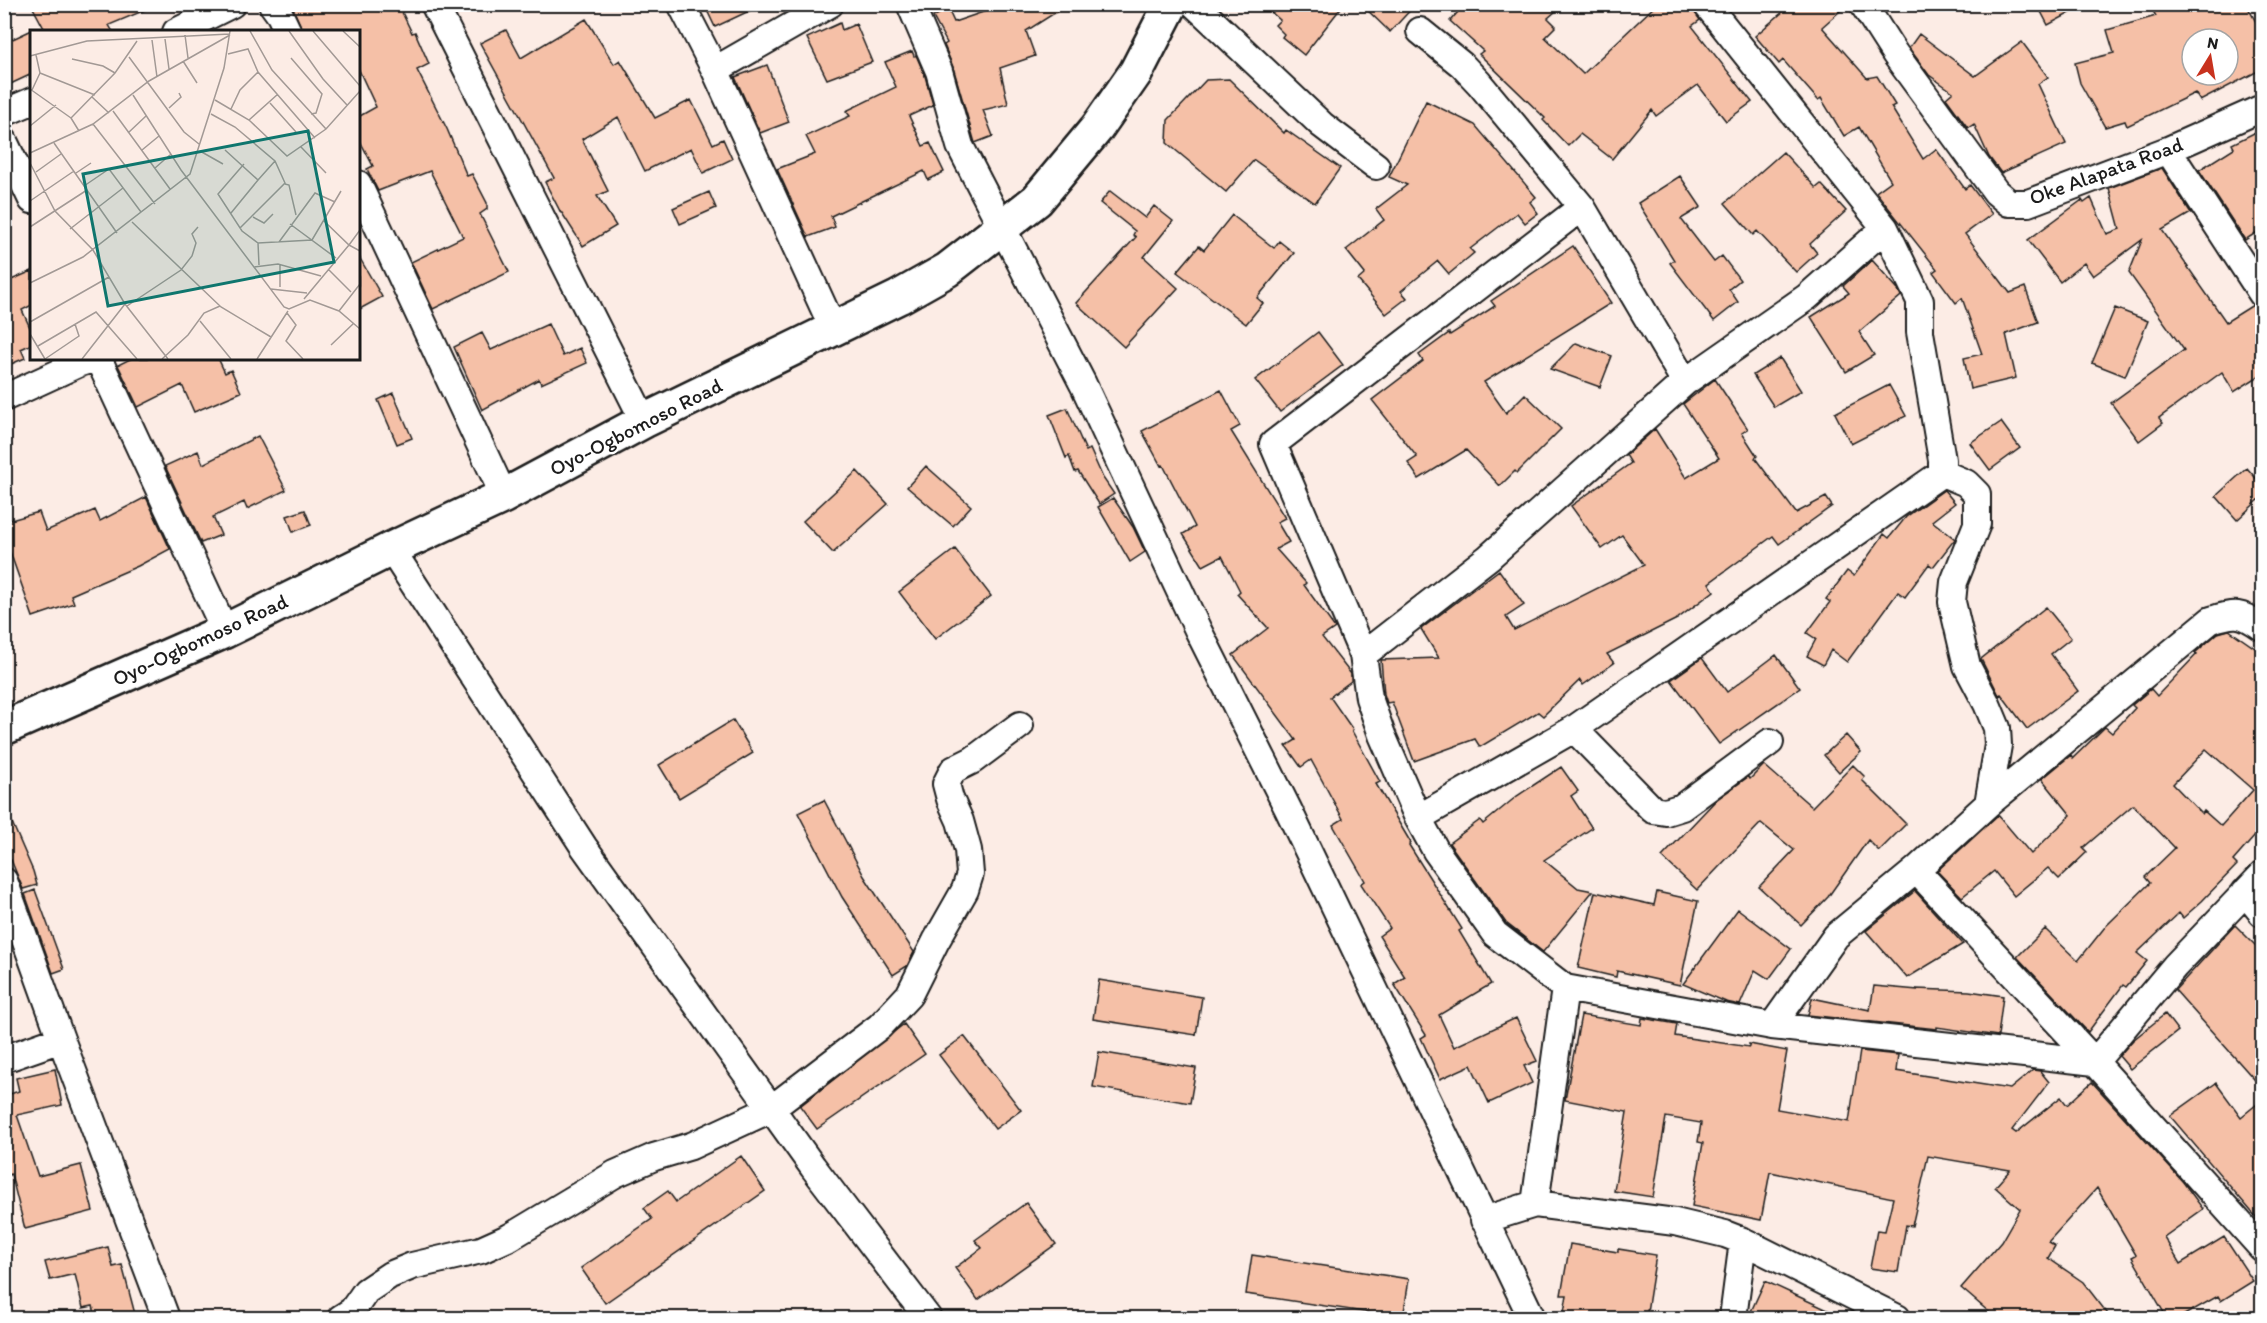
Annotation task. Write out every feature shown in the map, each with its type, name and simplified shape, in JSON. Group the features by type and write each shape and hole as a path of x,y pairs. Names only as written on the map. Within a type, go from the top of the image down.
{"highway":[{"name":"Oyo-Ogbomoso Road","path":"4,728 225,632 391,549 504,496 644,422 899,297 947,270 1037,200 1096,128 1136,72 1171,4"}],"street":[{"path":"180,30 232,4"},
{"path":"272,4 287,30"},
{"path":"434,4 644,422"},
{"path":"681,4 715,70 833,328"},
{"path":"715,70 830,4"},
{"path":"910,4 939,71 960,146 1083,384 1198,630 1288,809 1532,1318"},
{"path":"1194,4 1322,125 1376,166"},
{"path":"1706,4 1885,228 1920,301 1920,332 1942,460 1942,473"},
{"name":"Oke Alapata Road","path":"1863,4 1895,54 1996,192 2010,203 2028,203 2168,150 2262,108"},
{"path":"1420,31 1462,65 1479,83 1582,207 1685,382"},
{"path":"4,114 30,101"},
{"path":"2168,150 2262,294"},
{"path":"8,157 30,196"},
{"path":"362,201 504,496"},
{"path":"1582,207 1273,444 1363,655 1369,698 1382,735 1418,818 1436,851 1495,934 1565,988 1772,1026 2096,1062"},
{"path":"1363,655 1489,557 1685,382 1807,297 1885,228"},
{"path":"4,398 90,360"},
{"path":"98,360 225,632"},
{"path":"1418,818 1574,729 1942,473"},
{"path":"1942,473 1965,483 1977,494 1977,524 1954,582 1952,602 1967,666 1997,728 1998,745 1988,804"},
{"path":"391,549 585,848 771,1109 928,1318"},
{"path":"1772,1026 1836,936 1916,870 1988,804 2211,620 2231,613 2248,617 2262,627"},
{"path":"341,1318 352,1311 366,1291 390,1275 412,1266 482,1250 510,1237 615,1174 654,1157 691,1146 771,1109 880,1026 909,995 965,890 970,874 968,850 946,784 953,770 973,760 1020,725"},
{"path":"1574,729 1653,810 1666,813 1682,807 1770,742"},
{"path":"1916,870 2096,1062 2262,1248"},
{"path":"4,881 166,1318"},
{"path":"2096,1062 2175,966 2254,883"},
{"path":"2254,883 2262,913"},
{"path":"1535,1204 1565,988"},
{"path":"4,1059 61,1039"},
{"path":"1484,1220 1535,1204 1675,1222 1725,1234 1743,1241 1897,1318"},
{"path":"1733,1318 1743,1241"}],"building":[{"path":"31,4 157,4 109,25 112,30 45,30"},
{"path":"291,4 398,4 412,33 415,32 429,64 417,70 447,129 467,176 472,174 487,203 487,209 480,214 509,272 433,309 411,262 463,237 430,171 378,191 367,169 373,166 360,141 360,116 376,107 360,72 360,30 302,30"},
{"path":"704,4 764,4 715,27"},
{"path":"986,4 1069,4 1026,31 1035,56 1000,68 1008,104 983,110 993,136 975,143 953,67 944,45 947,43 933,17 948,9 954,22 989,10"},
{"path":"1262,4 1344,4 1304,55 1282,37 1284,34 1275,25 1280,20"},
{"path":"1361,4 1416,4 1390,32"},
{"path":"1465,4 1564,4 1548,18 1556,26 1545,37 1583,74 1657,4 1689,4 1700,20 1692,26 1752,102 1726,121 1698,85 1656,116 1652,110 1612,159 1580,134 1568,146 1543,120 1545,118 1479,54 1483,51 1450,21"},
{"path":"1792,4 1848,4 1822,27 1867,78 1877,76 1895,105 1891,107 1923,159 1936,149 1965,189 1970,185 1992,214 1965,234 2010,293 2025,287 2038,322 2006,334 2016,378 1970,389 1964,358 1982,354 1962,298 1956,303 1933,272 1937,269 1876,192 1891,181 1859,127 1844,136 1821,98 1818,100 1783,60 1779,64 1755,36"},
{"path":"2037,4 2087,4 2048,25"},
{"path":"2166,4 2246,4 2262,33 2262,69 2240,80 2240,27 2180,27 2180,87 2227,87 2200,101 2195,93 2127,126 2125,121 2105,127 2080,83 2075,63 2114,53 2107,30 2156,16 2153,11"},
{"path":"586,19 614,64 620,60 655,118 691,100 713,144 723,139 732,159 703,173 691,148 645,171 618,117 582,139 608,191 597,196 616,226 583,246 561,213 545,182 554,178 480,43 506,30 521,58"},
{"path":"840,23 842,30 856,24 872,62 827,79 807,38"},
{"path":"30,31 30,75 4,87 4,43"},
{"path":"1919,34 1975,76 2022,42 2048,77 2038,84 2066,144 2001,173 1989,157 1974,124 1968,128 1946,98 1953,92 1929,75 1909,48"},
{"path":"912,51 925,76 933,105 909,116 923,146 930,143 944,172 928,180 924,171 831,216 835,227 808,237 777,169 815,154 806,136 850,116 846,111 896,87 885,62"},
{"path":"767,65 789,122 760,133 735,77"},
{"path":"1229,79 1284,133 1286,130 1340,168 1315,203 1254,160 1226,192 1167,143 1168,120 1206,80"},
{"path":"1426,101 1475,125 1536,197 1530,202 1538,213 1525,223 1517,213 1470,249 1474,253 1449,274 1438,261 1401,291 1407,298 1386,314 1358,280 1365,274 1346,250 1384,220 1376,209 1407,185 1389,177"},
{"path":"2262,129 2262,229 2245,240 2199,170 2234,148 2232,144"},
{"path":"1783,152 1816,188 1821,184 1846,211 1810,244 1817,253 1796,272 1757,231 1753,235 1725,203"},
{"path":"2162,168 2191,213 2162,230 2226,322 2253,305 2257,308 2262,317 2262,374 2234,392 2222,372 2159,418 2163,423 2139,441 2111,403 2184,350 2129,273 2142,240 2093,276 2084,263 2060,282 2028,240 2082,200 2084,203 2091,198 2107,234 2120,229 2109,188"},
{"path":"1680,176 1701,207 1681,219 1714,262 1722,256 1740,280 1729,289 1738,302 1714,321 1670,263 1674,260 1638,203"},
{"path":"1110,191 1145,218 1154,206 1173,221 1144,257 1178,288 1124,347 1076,303 1136,237 1133,235 1135,231 1100,203"},
{"path":"709,192 716,208 680,224 673,208"},
{"path":"1232,215 1274,248 1279,241 1294,253 1257,298 1263,303 1246,324 1177,272 1199,246 1204,250"},
{"path":"1573,246 1611,303 1484,382 1506,413 1525,394 1561,429 1517,473 1515,471 1500,486 1466,450 1419,479 1408,463 1417,457 1372,400 1423,361 1419,355 1449,333 1450,335 1495,306 1491,301"},
{"path":"360,258 382,297 360,309"},
{"path":"1872,260 1897,288 1901,296 1859,332 1874,355 1846,372 1811,317 1849,293 1843,286"},
{"path":"4,270 9,281 30,272 30,306 22,310 30,328 30,345 21,349 25,358 4,367"},
{"path":"2115,308 2148,321 2125,376 2092,363"},
{"path":"548,324 563,356 580,348 587,363 541,384 539,379 482,410 454,347 482,333 491,350"},
{"path":"1318,332 1343,365 1280,412 1255,380"},
{"path":"1576,343 1612,356 1600,387 1550,369"},
{"path":"1780,358 1801,391 1774,407 1753,375"},
{"path":"128,360 219,360 225,373 231,370 241,392 194,412 182,385 138,407 118,365"},
{"path":"1715,379 1748,429 1742,433 1757,456 1755,458 1796,513 1826,497 1832,506 1779,544 1773,536 1709,583 1714,591 1677,619 1607,654 1614,663 1583,685 1580,680 1543,716 1538,712 1480,747 1475,739 1414,761 1392,702 1387,703 1384,694 1381,660 1439,658 1421,629 1499,570 1524,605 1506,617 1514,630 1644,565 1622,535 1602,549 1571,506 1631,463 1626,455 1655,429 1686,478 1719,458 1683,404"},
{"path":"1889,385 1906,416 1851,444 1835,413"},
{"path":"1221,390 1240,426 1231,431 1285,518 1277,522 1289,542 1276,549 1306,583 1304,585 1335,628 1322,637 1351,674 1351,681 1330,697 1353,730 1380,782 1376,784 1411,843 1409,845 1462,929 1459,931 1491,984 1439,1015 1454,1047 1516,1018 1537,1061 1524,1066 1532,1083 1489,1103 1471,1065 1440,1079 1421,1038 1426,1035 1394,984 1405,977 1379,936 1390,928 1361,884 1365,881 1333,825 1343,819 1311,760 1301,767 1286,746 1296,740 1233,655 1268,628 1237,594 1240,591 1222,556 1203,566 1183,534 1195,527 1163,465 1161,466 1142,431"},
{"path":"393,393 412,438 397,444 378,400"},
{"path":"1067,408 1086,451 1090,449 1103,478 1114,494 1099,504 1078,471 1075,472 1069,456 1066,458 1049,415"},
{"path":"2001,422 2020,448 1990,470 1970,443"},
{"path":"258,436 286,490 247,509 244,502 213,517 221,535 201,543 165,466 198,451 203,464"},
{"path":"926,466 971,506 953,526 907,487"},
{"path":"2247,468 2262,485 2262,497 2237,520 2216,496"},
{"path":"857,471 888,504 833,553 803,521"},
{"path":"1944,490 1955,503 1932,521 1955,539 1933,567 1929,564 1905,597 1898,592 1847,662 1831,650 1823,665 1807,656 1816,639 1807,633 1830,602 1826,599 1847,571 1854,576 1884,534 1889,538 1906,517"},
{"path":"146,497 170,549 138,566 71,595 74,603 33,617 4,535 4,522 39,512 46,531 95,510 100,521"},
{"path":"1113,498 1133,527 1145,552 1130,562 1098,507"},
{"path":"305,510 311,525 293,532 287,516"},
{"path":"955,549 991,596 935,639 899,592"},
{"path":"2046,607 2071,638 2051,654 2078,691 2027,729 2001,694 1999,695 1981,659"},
{"path":"2229,630 2262,653 2262,828 2233,861 2237,865 2202,901 2183,918 2179,913 2137,953 2147,961 2126,987 2123,985 2088,1032 2017,957 2045,929 2078,961 2105,927 2150,883 2145,877 2175,848 2133,805 2083,848 2087,852 2059,879 2048,868 2014,896 1994,871 1962,897 1937,871 1998,815 2031,854 2071,815 2042,779 2071,755 2073,758 2105,727 2112,733 2135,708 2132,705 2151,689 2157,696 2197,654 2195,653 2218,633","holes":["2206,749 2253,790 2221,826 2204,811 2202,814 2173,784"]},
{"path":"1776,655 1800,688 1719,744 1671,680 1702,658 1727,692"},
{"path":"733,720 753,753 679,798 659,765"},
{"path":"1846,735 1861,752 1839,772 1824,755"},
{"path":"1764,765 1812,807 1853,765 1865,777 1862,780 1906,824 1879,851 1868,840 1828,897 1801,925 1759,887 1794,850 1761,823 1697,890 1662,857 1716,800 1748,777 1750,779"},
{"path":"1561,767 1578,791 1571,796 1592,828 1544,860 1578,888 1593,891 1543,952 1506,923 1449,843 1480,820 1483,824 1517,796"},
{"path":"824,800 864,876 914,952 907,966 893,975 842,897 798,813"},
{"path":"4,804 37,885 23,889 11,860 8,861 4,851"},
{"path":"35,890 64,969 53,973 25,894"},
{"path":"1915,891 1963,944 1907,978 1866,931"},
{"path":"1595,892 1654,905 1657,892 1698,901 1680,985 1617,971 1616,977 1578,968"},
{"path":"1738,909 1791,949 1769,979 1755,970 1740,1005 1726,1002 1683,984"},
{"path":"2235,925 2262,952 2262,1088 2175,990"},
{"path":"1099,980 1202,997 1196,1035 1093,1019"},
{"path":"1874,986 1969,991 2003,996 1998,1036 1937,1027 1937,1029 1808,1015 1812,998 1870,1010"},
{"path":"2165,1014 2178,1031 2130,1069 2119,1056 2133,1040"},
{"path":"1581,1015 1641,1025 1642,1018 1677,1024 1675,1036 1749,1047 1749,1044 1787,1051 1777,1109 1849,1122 1860,1051 1898,1055 1896,1071 2010,1089 2033,1070 2040,1071 2049,1082 2012,1130 2016,1133 2061,1097 2067,1105 2092,1082 2183,1182 2203,1209 2164,1237 2180,1264 2224,1237 2253,1281 2221,1301 2218,1296 2179,1318 2167,1318 2132,1257 2136,1255 2097,1188 2048,1242 2055,1246 2048,1258 2083,1282 2111,1318 1996,1318 1961,1288 2001,1242 2020,1209 1995,1187 2010,1170 1928,1156 1912,1226 1906,1225 1898,1272 1870,1268 1877,1230 1885,1231 1893,1198 1770,1172 1761,1220 1692,1206 1703,1143 1698,1142 1701,1123 1666,1117 1653,1197 1614,1191 1627,1112 1565,1100"},
{"path":"904,1024 925,1054 817,1129 800,1106"},
{"path":"964,1036 1021,1110 995,1129 939,1055"},
{"path":"1099,1052 1196,1068 1190,1103 1093,1087"},
{"path":"55,1069 62,1105 17,1115 38,1176 81,1165 93,1211 25,1229 11,1174 4,1177 4,1087 7,1086 10,1094 19,1091 16,1078"},
{"path":"2216,1083 2241,1117 2262,1100 2262,1224 2170,1116"},
{"path":"741,1156 765,1191 605,1303 581,1268 652,1219 644,1208 668,1191 676,1202"},
{"path":"1026,1203 1056,1244 978,1300 955,1268 982,1248 975,1240"},
{"path":"1570,1244 1618,1252 1618,1249 1656,1255 1646,1318 1563,1318 1567,1295 1561,1295"},
{"path":"108,1247 113,1267 122,1265 136,1318 96,1318 93,1306 83,1308 75,1274 50,1280 45,1262"},
{"path":"1252,1255 1409,1279 1403,1318 1246,1294"},
{"path":"1765,1281 1793,1294 1845,1318 1748,1318"}]}
